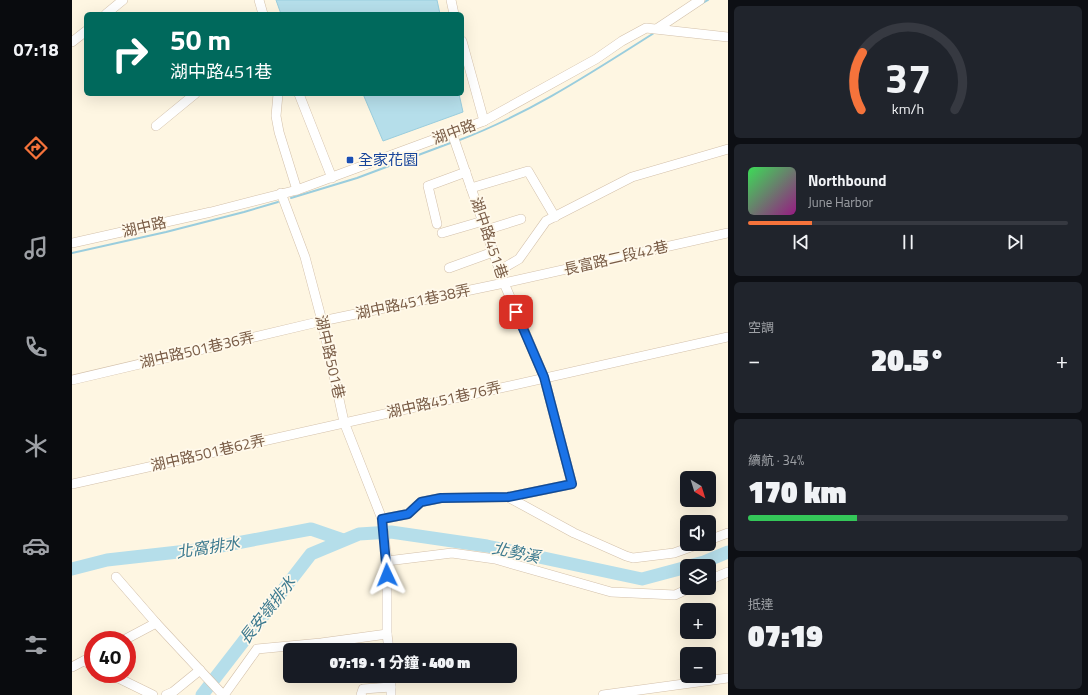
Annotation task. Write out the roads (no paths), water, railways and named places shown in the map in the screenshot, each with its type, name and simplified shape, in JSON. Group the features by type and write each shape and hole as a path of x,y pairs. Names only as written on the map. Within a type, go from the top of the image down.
{"street":[{"path":"108,12 123,0"},
{"path":"259,0 262,12"},
{"path":"451,0 454,12"},
{"path":"658,28 700,0"},
{"name":"湖中路","path":"72,243 211,212 297,190 332,178 484,121 596,59 622,41 646,28 658,28 728,37"},
{"path":"72,42 84,33"},
{"path":"464,48 484,121"},
{"path":"156,126 193,96"},
{"path":"278,96 276,116 279,132 297,190"},
{"path":"300,96 332,178"},
{"name":"湖中路451巷","path":"382,519 408,514 421,502 441,498 508,497 572,484 544,377 504,283 452,133"},
{"path":"500,270 519,259 546,221 632,177 728,148"},
{"path":"471,188 528,171 555,217"},
{"path":"466,172 428,186 440,229 483,221"},
{"name":"湖中路501巷","path":"281,193 305,257 322,321 344,422 382,519 386,561 388,643"},
{"path":"486,230 521,219"},
{"name":"長富路二段42巷","path":"504,283 728,233"},
{"name":"湖中路451巷38弄","path":"449,268 493,252"},
{"name":"湖中路451巷38弄","path":"322,321 504,283"},
{"name":"湖中路501巷36弄","path":"72,380 322,321"},
{"name":"湖中路451巷76弄","path":"344,422 728,337"},
{"name":"湖中路501巷62弄","path":"72,484 344,422"},
{"path":"508,497 574,533 626,556 633,558 674,553 680,551"},
{"path":"716,537 728,533"},
{"path":"386,561 452,553 495,559 611,592 675,595 680,593"},
{"path":"716,577 728,572"},
{"path":"116,577 156,624 224,695 257,650 387,634"},
{"path":"136,634 156,624"},
{"path":"72,667 84,661"},
{"path":"166,695 173,692 200,670"},
{"path":"603,695 728,678"},
{"path":"128,683 153,695"},
{"path":"361,695 363,689 391,691"}],"water":[{"path":"276,0 437,0 440,12 280,12"},
{"path":"364,96 459,96 463,112 383,141"}],"waterway":[{"path":"701,4 708,0"},
{"path":"457,141 483,131 533,106 582,78 654,33"},
{"path":"291,198 357,178 453,142"},
{"path":"72,253 166,232 278,202"},
{"name":"北窩排水","path":"72,569 107,560 205,549 311,529 343,540"},
{"name":"北勢溪","path":"202,695 311,554 359,534 391,532 487,546 642,579 680,569"},
{"name":"北勢溪","path":"711,559 728,552"}],"place":[{"name":"全家花園","path":"350,160"}],"water label":[{"name":"長安嶺排水","path":"267,610"}]}
